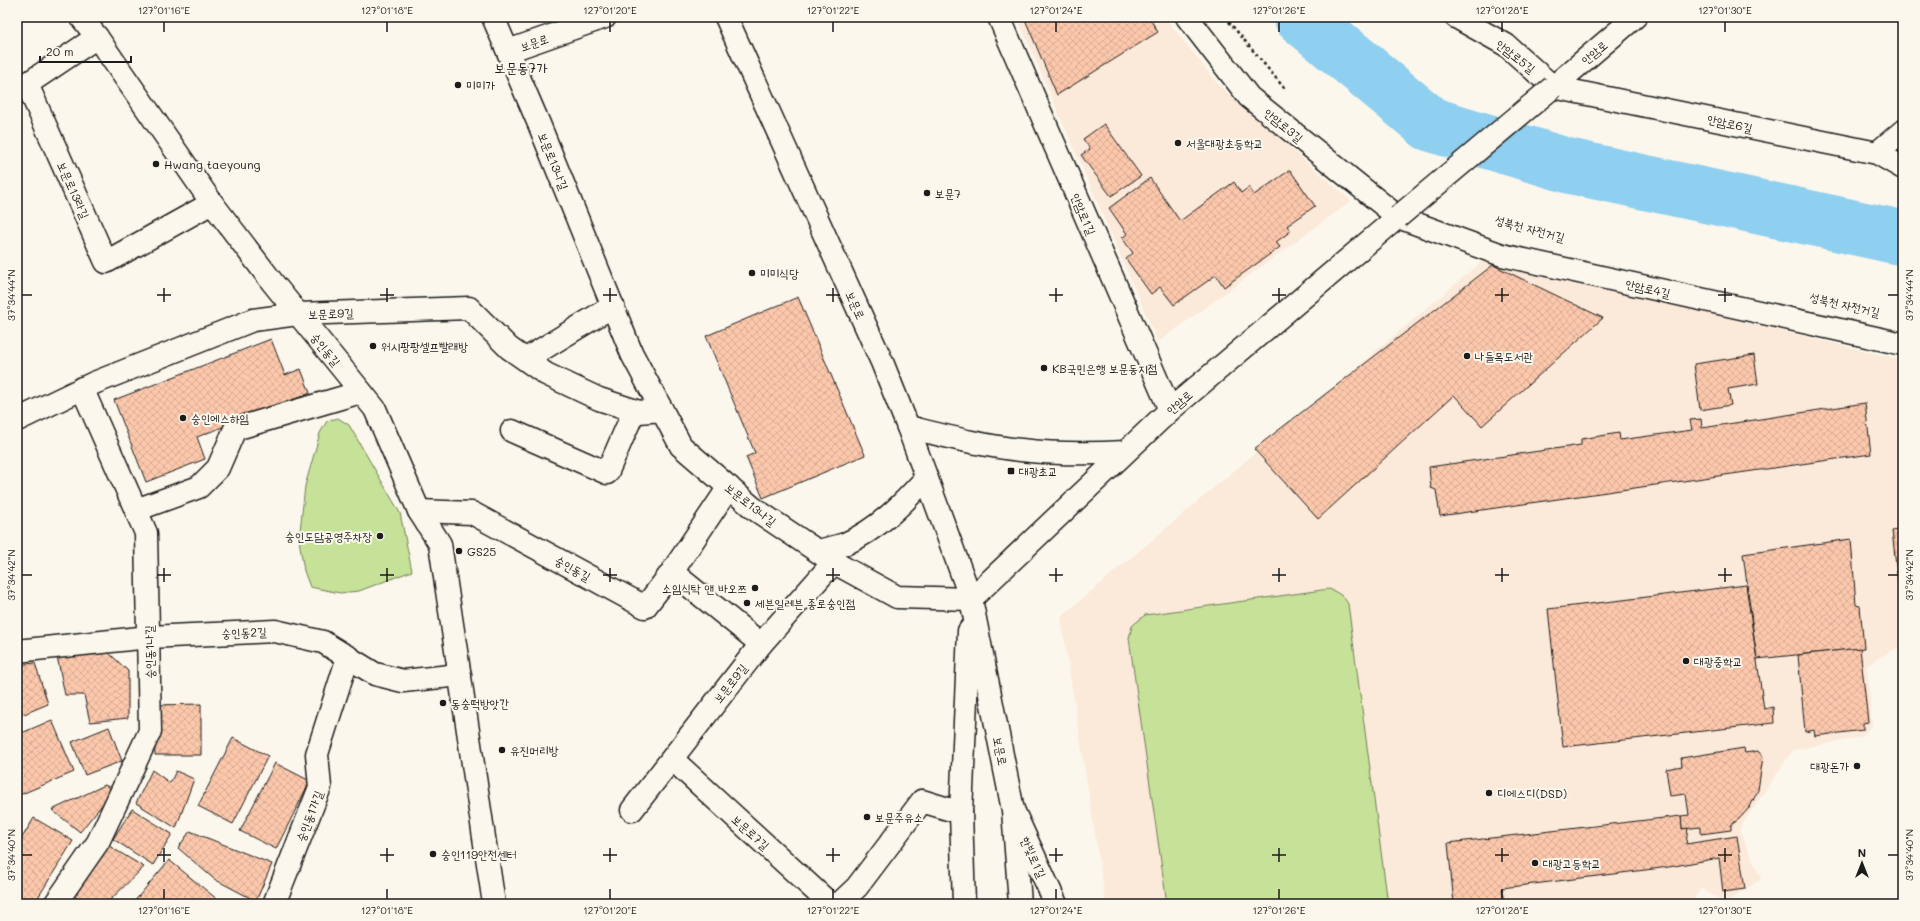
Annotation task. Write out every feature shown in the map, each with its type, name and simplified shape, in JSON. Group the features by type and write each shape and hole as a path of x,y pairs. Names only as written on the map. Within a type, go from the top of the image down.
{"street":[{"path":"81,17 97,37 212,202 298,314"},
{"name":"보문로13나길","path":"493,17 632,354 681,446 753,508 826,557 897,597 971,599"},
{"name":"보문로","path":"508,51 605,17"},
{"name":"보문로","path":"726,17 882,362 908,427 971,599 1013,810 1020,904"},
{"name":"안암로1길","path":"999,17 1170,410"},
{"name":"안암로3길","path":"1187,17 1249,97 1398,217"},
{"name":"안암로5길","path":"1456,17 1506,45 1553,87"},
{"name":"안암로","path":"971,599 1170,410 1635,17"},
{"name":"보문로13라길","path":"97,37 27,84 106,262 212,202"},
{"name":"안암로6길","path":"1553,87 1877,153 1903,168"},
{"path":"1877,153 1903,131"},
{"name":"안암로4길","path":"1398,217 1502,255 1903,344"},
{"path":"526,359 613,306"},
{"name":"보문로9길","path":"17,420 82,388 253,320 298,314 469,308 509,348 553,377 599,399 634,411 662,410"},
{"name":"숭인동길","path":"298,314 375,409 419,511 440,544 494,904"},
{"name":"숭인동1나길","path":"55,904 98,842 150,732 146,533 82,388"},
{"path":"136,510 199,487 218,468 235,429 361,392"},
{"path":"512,432 607,473 634,411"},
{"path":"908,427 960,440 1021,450 1089,454 1125,452"},
{"path":"826,557 843,544 885,520 926,478"},
{"path":"729,487 672,572 761,644"},
{"name":"숭인동길","path":"419,511 472,513 645,608 672,572"},
{"name":"보문로9길","path":"632,810 761,644 824,573 826,557"},
{"name":"보문로","path":"964,904 960,813 971,599"},
{"name":"숭인동2길","path":"17,651 149,637 276,631 323,642 375,674 403,681 460,675"},
{"name":"숭인동1가길","path":"274,904 320,788 317,754 348,657"},
{"name":"보문로7길","path":"672,759 830,904"},
{"path":"839,904 857,887 922,801 960,813"},
{"name":"한빛로1길","path":"1013,810 1056,904"}],"path":[{"path":"1225,17 1289,93"}],"shaded area":[{"name":"서울대광초등학교","path":"1017,17 1165,17 1219,86 1351,201 1158,342"},
{"path":"1484,260 1903,360 1903,644 1867,665 1872,725 1861,737 1793,750 1739,829 1761,879 1725,903 1701,888 1691,904 1106,904 1061,617"}],"green space":[{"path":"338,418 349,425 400,513 412,571 359,591 340,593 310,587 304,571 299,540 305,486 320,433 327,421"},
{"path":"1329,589 1335,591 1348,604 1388,904 1167,904 1129,638 1132,626 1145,615"}],"building":[{"path":"1024,17 1149,17 1158,32 1057,95"},
{"path":"1104,124 1141,176 1111,196 1081,155 1090,149 1083,139"},
{"path":"1290,170 1315,206 1287,226 1291,231 1276,242 1280,247 1224,287 1216,275 1174,305 1160,287 1151,294 1126,259 1133,253 1122,238 1127,234 1109,208 1150,178 1180,221 1234,182 1241,193 1249,187 1254,195"},
{"name":"나들목도서관","path":"1493,265 1603,318 1482,426 1454,395 1318,519 1254,449"},
{"path":"798,297 865,455 763,498 746,457 755,453 706,336"},
{"name":"숭인에스하임","path":"271,339 285,375 301,369 310,393 197,437 205,459 146,482 114,400"},
{"path":"1754,355 1758,384 1728,389 1731,405 1700,410 1694,364"},
{"path":"1865,403 1871,454 1440,516 1436,490 1431,488 1429,467 1581,445 1581,439 1619,433 1620,440 1692,430 1690,420 1701,419 1702,428"},
{"path":"1903,529 1903,582 1898,583 1892,531"},
{"path":"1851,539 1856,605 1860,606 1864,648 1757,659 1743,554"},
{"path":"1746,585 1764,709 1773,707 1774,723 1563,747 1548,609"},
{"path":"1860,648 1868,722 1863,723 1863,730 1815,736 1814,730 1805,732 1798,655"},
{"path":"109,653 128,671 128,718 90,722 84,695 65,695 57,656"},
{"path":"35,663 48,704 17,717 17,665"},
{"path":"201,704 201,755 155,755 154,705"},
{"path":"52,720 74,772 17,796 17,735"},
{"path":"109,727 122,761 85,775 72,742"},
{"path":"233,738 268,756 233,824 198,806"},
{"path":"1744,748 1745,753 1758,751 1763,757 1758,790 1750,807 1731,825 1731,830 1701,834 1701,827 1682,829 1681,816 1689,815 1686,794 1670,796 1666,769 1682,766 1681,758"},
{"path":"275,763 310,781 276,849 240,831"},
{"path":"152,770 170,783 176,771 194,779 176,828 136,803"},
{"path":"105,785 114,790 80,832 52,810"},
{"path":"132,809 172,834 153,865 113,839"},
{"path":"1681,816 1682,829 1688,828 1686,844 1737,836 1745,889 1723,892 1719,858 1669,867 1502,888 1504,904 1454,904 1448,843"},
{"path":"34,818 73,841 34,904 24,904 17,900 17,846"},
{"path":"190,831 272,864 256,901 214,879 178,848"},
{"path":"109,846 144,867 106,904 84,904 72,893"},
{"path":"169,860 223,904 133,903"}],"waterway":[{"path":"1301,17 1430,124 1569,166 1903,238"}],"place":[{"name":"미미가","path":"458,85"},
{"name":"서울대광초등학교","path":"1178,143"},
{"name":"Hwang taeyoung","path":"156,164"},
{"name":"보문7","path":"927,193"},
{"name":"미미식당","path":"752,273"},
{"name":"워시팡팡셀프빨래방","path":"373,346"},
{"name":"나들목도서관","path":"1467,356"},
{"name":"KB국민은행 보문동지점","path":"1044,368"},
{"name":"숭인에스하임","path":"183,418"},
{"name":"대광초교","path":"1011,471"},
{"name":"숭인도담공영주차장","path":"380,536"},
{"name":"GS25","path":"459,551"},
{"name":"소임식탁 앤 바오쯔","path":"755,588"},
{"name":"세븐일레븐 종로숭인점","path":"747,603"},
{"name":"대광중학교","path":"1686,661"},
{"name":"동숭떡방앗간","path":"443,703"},
{"name":"유진머리방","path":"502,750"},
{"name":"대광돈가","path":"1857,766"},
{"name":"디에스디(DSD)","path":"1489,793"},
{"name":"보문주유소","path":"867,817"},
{"name":"숭인119안전센터","path":"433,854"},
{"name":"대광고등학교","path":"1535,863"}],"district":[{"name":"보문동7가","path":"521,67"}]}
